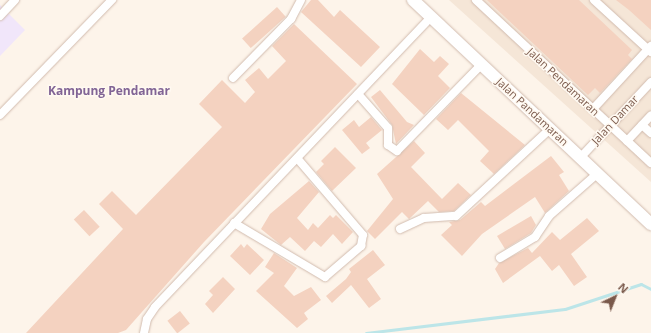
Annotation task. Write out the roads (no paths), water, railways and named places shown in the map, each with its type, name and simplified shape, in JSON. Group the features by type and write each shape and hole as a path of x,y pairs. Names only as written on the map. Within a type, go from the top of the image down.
{"main road":[{"name":"Jalan Pandamaran","path":"413,0 651,224"}],"street":[{"path":"0,16 15,0"},
{"path":"0,115 112,0"},
{"path":"233,78 291,19 301,0"},
{"name":"Jalan Pendamaran","path":"476,0 651,163"},
{"path":"593,109 650,49 594,0"},
{"path":"144,333 147,319 155,306 431,17"},
{"path":"358,94 388,128 388,145 397,151 481,65"},
{"name":"Jalan Damar","path":"580,158 651,82"},
{"name":"Jalan Damar","path":"627,140 651,115"},
{"path":"642,125 651,133"},
{"path":"400,229 424,218 456,216 550,129"},
{"path":"234,223 325,277 361,246 363,235 297,158"},
{"path":"500,258 535,237 549,216 597,174"}],"waterway":[{"path":"366,333 565,309 641,284 651,289"}],"district":[{"name":"Kampung Pendamar","path":"109,91"}]}
